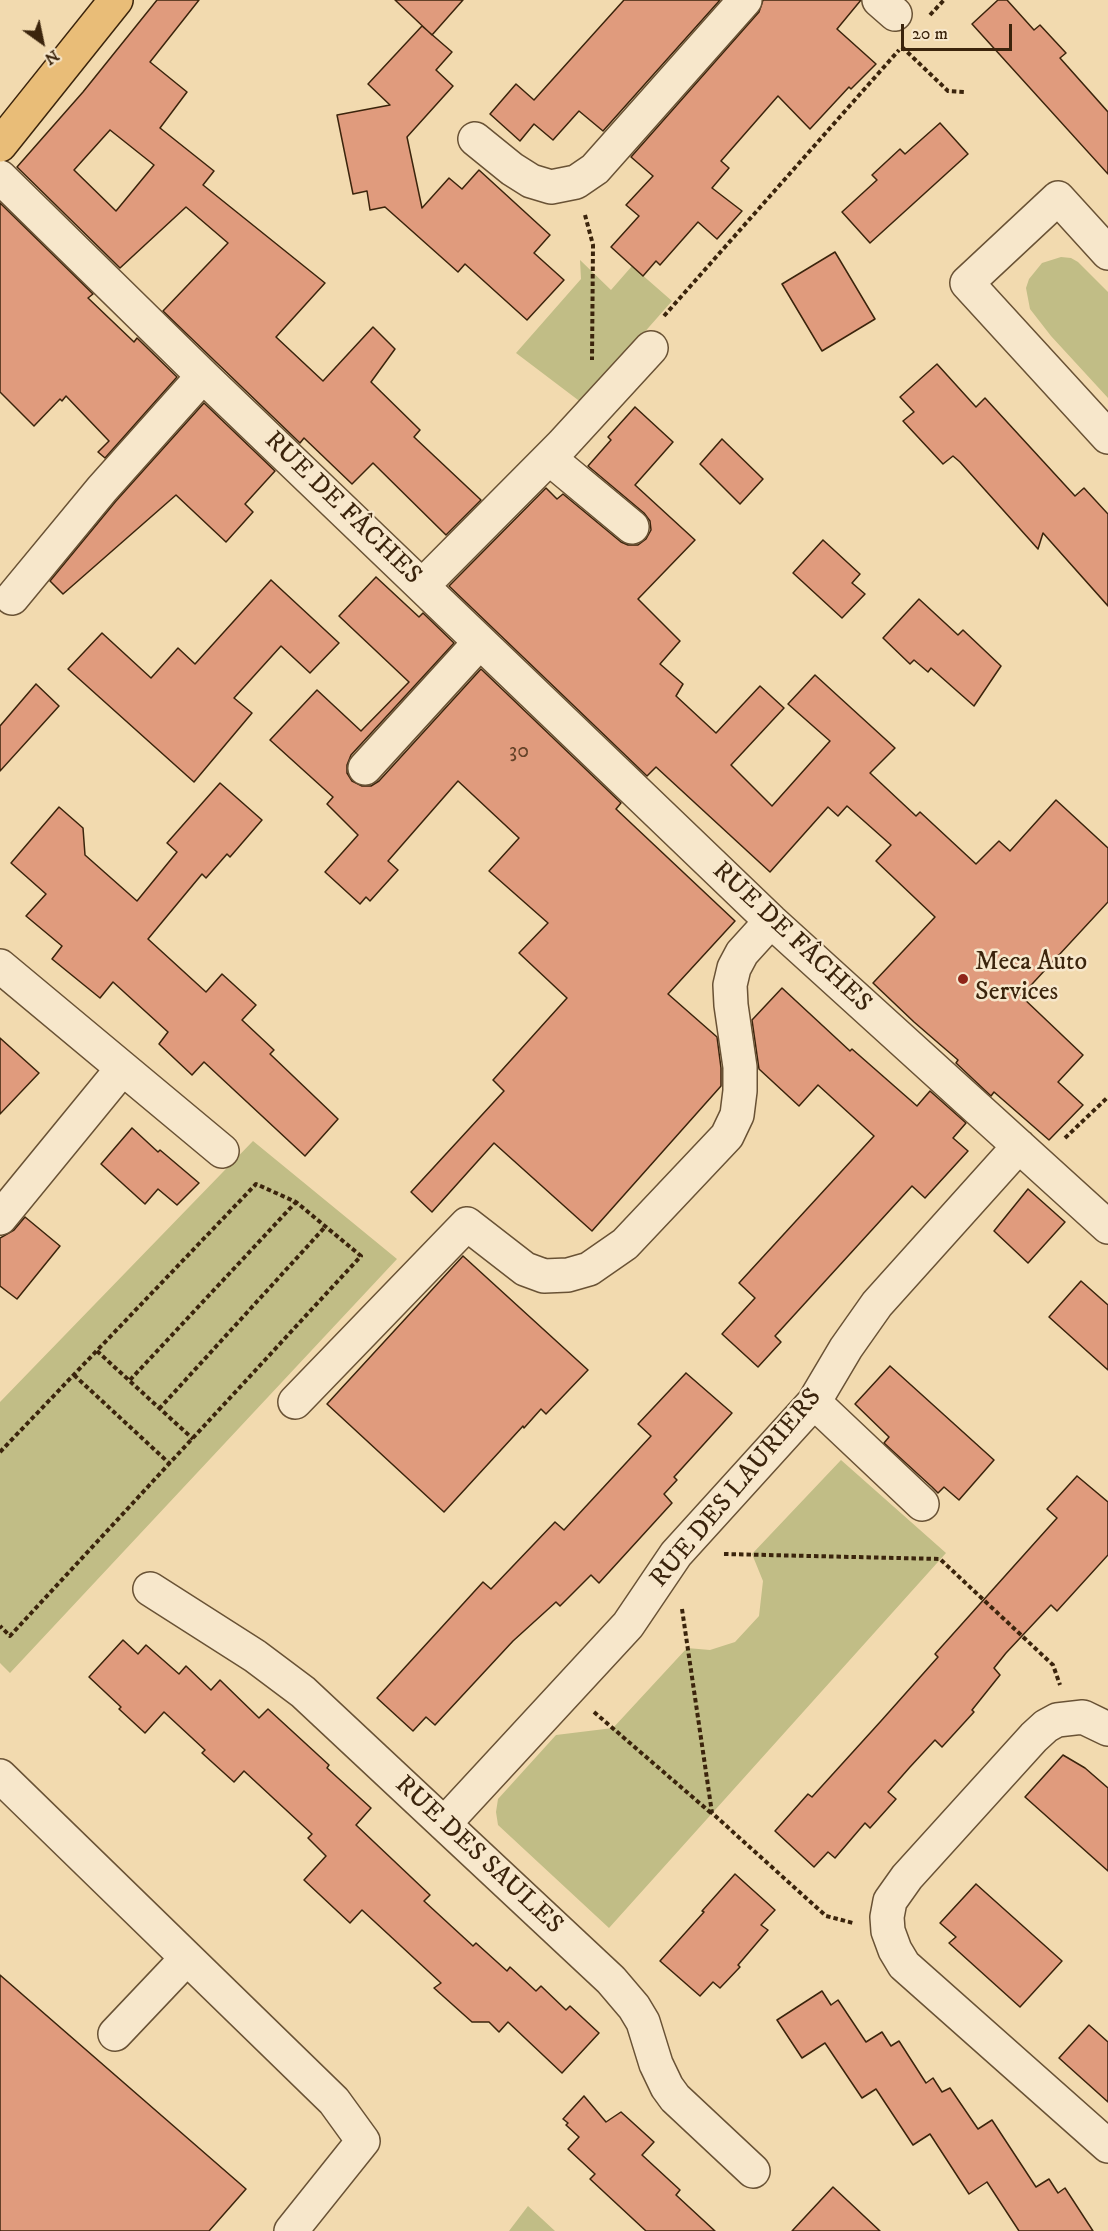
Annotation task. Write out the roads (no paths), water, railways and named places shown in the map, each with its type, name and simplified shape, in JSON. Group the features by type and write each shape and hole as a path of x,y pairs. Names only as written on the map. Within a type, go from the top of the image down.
{"main road":[{"path":"0,145 116,0"}],"street":[{"path":"475,139 512,170 531,181 551,187 576,182 595,169 745,0"},
{"name":"RUE DE FÂCHES","path":"0,177 203,376 771,921 1108,1227"},
{"path":"1108,253 1058,198 967,283 1108,437"},
{"path":"422,586 549,458 657,333"},
{"path":"12,598 102,489 203,376"},
{"path":"549,458 632,527"},
{"path":"365,768 480,642"},
{"path":"295,1402 467,1224 525,1269 544,1276 568,1275 589,1269 625,1244 728,1136 736,1115 740,1075 731,1005 732,976 742,953 771,921"},
{"path":"0,966 222,1151"},
{"path":"0,1218 122,1069"},
{"name":"RUE DES LAURIERS","path":"444,1824 628,1625 676,1554 814,1402 846,1348 877,1304 1029,1155"},
{"path":"814,1402 922,1504"},
{"name":"RUE DES SAULES","path":"150,1589 282,1675 322,1709 622,1991 643,2022 658,2070 667,2088 753,2170"},
{"path":"1108,1729 1083,1717 1057,1720 1046,1726 908,1877 890,1901 887,1917 888,1931 904,1965 1108,2146"},
{"path":"0,1776 334,2101 363,2141 291,2231"},
{"path":"115,2034 187,1958"}],"place":[{"name":"Meca Auto Services","path":"963,979"}]}
